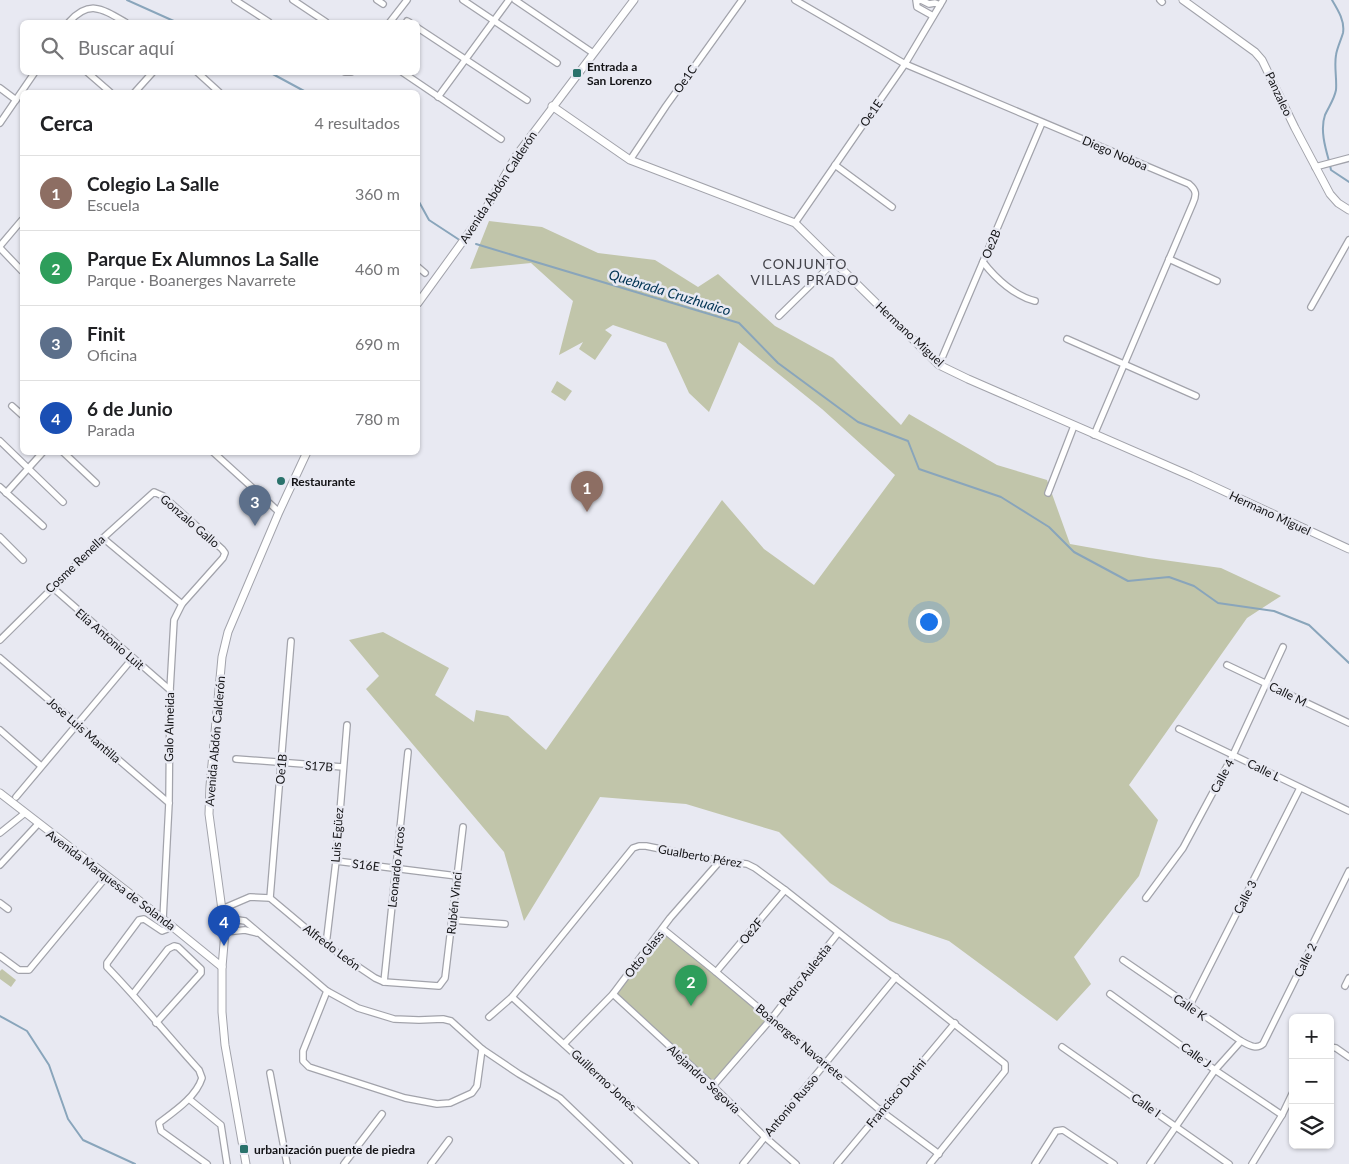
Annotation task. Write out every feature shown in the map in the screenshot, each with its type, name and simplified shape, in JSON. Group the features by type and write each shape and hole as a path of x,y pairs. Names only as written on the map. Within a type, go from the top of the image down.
{"street":[{"path":"235,0 266,20"},
{"path":"293,0 323,20"},
{"path":"377,0 383,4"},
{"path":"392,20 407,0"},
{"path":"463,0 557,63"},
{"path":"438,97 509,0"},
{"path":"515,0 593,53"},
{"name":"Avenida Abdón Calderón","path":"420,300 484,212 516,156 634,0"},
{"name":"Oe1C","path":"630,160 742,0"},
{"name":"Diego Noboa","path":"795,0 905,64 1189,184 1194,188 1196,198 1094,435"},
{"path":"933,16 917,7 917,0 929,4 941,3"},
{"name":"Panzaleo","path":"1183,0 1255,52 1262,60 1315,167 1333,198 1349,210"},
{"name":"Oe1E","path":"795,223 905,64 941,3"},
{"path":"70,20 78,10 91,5 97,6 122,20"},
{"path":"420,29 527,100"},
{"path":"25,90 33,75"},
{"path":"90,75 108,90"},
{"path":"137,90 150,75"},
{"path":"199,75 217,90"},
{"path":"406,75 501,139"},
{"path":"0,88 16,100"},
{"path":"0,124 20,96"},
{"name":"Hermano Miguel","path":"552,106 630,160 795,223 939,365 1094,435 1191,476 1349,549"},
{"name":"Oe2B","path":"939,365 1042,123"},
{"path":"1315,167 1349,158"},
{"path":"835,165 892,207"},
{"path":"20,222 0,247 20,269"},
{"path":"1311,307 1349,240"},
{"path":"1169,259 1217,281"},
{"path":"779,316 834,262"},
{"path":"983,262 1015,292 1026,299 1035,301"},
{"path":"420,269 425,273"},
{"path":"1067,339 1196,396"},
{"path":"12,406 20,414"},
{"path":"1048,493 1074,426"},
{"path":"0,440 64,502"},
{"path":"6,493 40,455"},
{"path":"67,455 96,483"},
{"path":"216,455 279,512"},
{"name":"Avenida Abdón Calderón","path":"246,1164 225,1045 222,1012 222,967 225,932 209,814 210,786 224,645 279,512 306,455"},
{"path":"0,487 43,526"},
{"name":"Cosme Renella","path":"0,640 52,587 154,492"},
{"name":"Gonzalo Gallo","path":"154,492 163,496 188,517 220,546 225,553"},
{"path":"0,537 23,560"},
{"path":"103,538 182,604"},
{"name":"Galo Almeida","path":"163,920 169,803 170,690 174,620 182,604 223,558 225,553"},
{"name":"Elia Antonio Luit","path":"52,587 132,659 170,690"},
{"name":"Oe1B","path":"270,898 291,641"},
{"name":"Calle 4","path":"1146,898 1184,848 1233,755 1283,647"},
{"name":"Jose Luis Mantilla","path":"0,658 169,803"},
{"path":"16,797 132,659"},
{"name":"Calle M","path":"1228,665 1349,723"},
{"name":"Luis Egüez","path":"326,944 336,861 347,725"},
{"name":"Calle L","path":"1179,729 1349,810"},
{"path":"0,730 41,766"},
{"name":"Leonardo Arcos","path":"384,982 408,752"},
{"name":"S17B","path":"236,760 343,767"},
{"name":"Calle 3","path":"1190,1007 1300,788"},
{"name":"Avenida Marquesa de Solanda","path":"0,793 222,967"},
{"path":"0,833 25,813"},
{"path":"0,865 38,824"},
{"name":"Rubén Vinci","path":"445,978 463,827"},
{"name":"Gualberto Pérez","path":"489,1017 512,997 632,848 646,846 720,861 747,864 785,890 1005,1064 1005,1071 939,1154"},
{"name":"S16E","path":"336,861 456,876"},
{"name":"Otto Glass","path":"564,1044 613,994 670,918 720,861"},
{"name":"Calle 2","path":"1260,1047 1349,871"},
{"path":"0,956 18,970 29,970 106,876"},
{"name":"Oe2F","path":"716,972 785,890"},
{"path":"222,909 250,897 270,898"},
{"name":"Alfredo León","path":"270,898 326,944 364,971 384,982 435,987 442,984 445,978"},
{"path":"0,903 8,909"},
{"path":"224,918 241,919 327,992 358,1008 394,1019 447,1019 451,1021 482,1049 560,1098 629,1164"},
{"path":"173,927 162,931 144,919 139,920 108,960 107,967 199,1070 202,1078 189,1099 160,1123 159,1127 161,1131 207,1164"},
{"path":"452,920 505,924"},
{"name":"Boanerges Navarrete","path":"663,929 772,1018 881,1111 939,1154"},
{"path":"225,932 244,930 257,933"},
{"name":"Pedro Aulestia","path":"713,1086 772,1018 838,933"},
{"path":"133,994 168,949 174,946 178,947 201,969 201,973 156,1023"},
{"name":"Calle K","path":"1123,960 1241,1041 1254,1047 1260,1047"},
{"name":"Antonio Russo","path":"743,1164 896,977"},
{"path":"1345,986 1349,978"},
{"path":"327,992 303,1051 303,1060 309,1067 405,1098 437,1104 450,1103 472,1093 477,1086 482,1049"},
{"name":"Alejandro Segovia","path":"613,994 713,1086 765,1138 796,1164"},
{"name":"Calle J","path":"1110,994 1215,1070 1282,1115"},
{"name":"Guillermo Jones","path":"512,997 694,1164"},
{"name":"Francisco Durini","path":"837,1164 955,1023"},
{"path":"1150,1164 1215,1070 1241,1041"},
{"name":"Calle I","path":"1062,1047 1229,1164"},
{"path":"1334,1048 1349,1057"},
{"path":"270,1074 287,1164"},
{"path":"189,1099 221,1124 227,1164"},
{"path":"1252,1164 1289,1100"},
{"path":"344,1164 382,1114"},
{"path":"1035,1164 1059,1129 1114,1164"},
{"path":"431,1164 449,1140"},
{"path":"930,1164 939,1154"}],"green space":[{"path":"489,221 542,227 598,253 655,260 698,287 718,274 775,326 833,358 901,425 909,414 997,465 1047,480 1070,544 1221,568 1281,596 1247,618 1129,785 1158,820 1139,876 1074,957 1091,984 1057,1021 949,941 890,921 830,883 779,832 686,804 600,797 524,921 504,852 366,689 379,676 349,640 383,632 449,668 435,695 474,722 476,710 508,716 546,750 722,500 764,549 814,585 895,475 822,409 739,342 709,412 689,393 666,343 613,325 605,330 612,335 595,360 579,349 583,342 559,355 573,301 531,263 470,269"},
{"path":"557,381 572,391 565,401 551,392"},
{"path":"663,933 772,1018 713,1086 613,994"},
{"path":"2,969 16,980 11,987 0,979 0,971"}],"waterway":[{"name":"Quebrada Cruzhuaico","path":"127,0 172,20"},
{"path":"1329,161 1323,126 1325,115 1336,90 1335,59 1343,33 1343,24 1332,0"},
{"name":"Quebrada Cruzhuaico","path":"275,75 302,90"},
{"path":"1330,165 1331,170 1349,182"},
{"name":"Quebrada Cruzhuaico","path":"420,204 429,220 458,239"},
{"name":"Quebrada Cruzhuaico","path":"476,244 739,323 778,363 858,422 908,441 919,469 1001,497 1049,527 1074,552 1128,581 1169,577 1194,586 1218,603 1274,611 1309,625 1349,663"},
{"path":"0,1016 27,1031 49,1065 68,1119 83,1140 135,1164"}],"place":[{"name":"Entrada a San Lorenzo","path":"577,73"},
{"name":"Restaurante","path":"281,481"},
{"name":"Colegio La Salle","path":"587,512"},
{"name":"Finit","path":"255,526"},
{"name":"6 de Junio","path":"224,946"},
{"name":"Parque Ex Alumnos La Salle","path":"691,1006"},
{"name":"urbanización puente de piedra","path":"244,1149"}],"district":[{"name":"CONJUNTO VILLAS PRADO","path":"805,272"}]}
